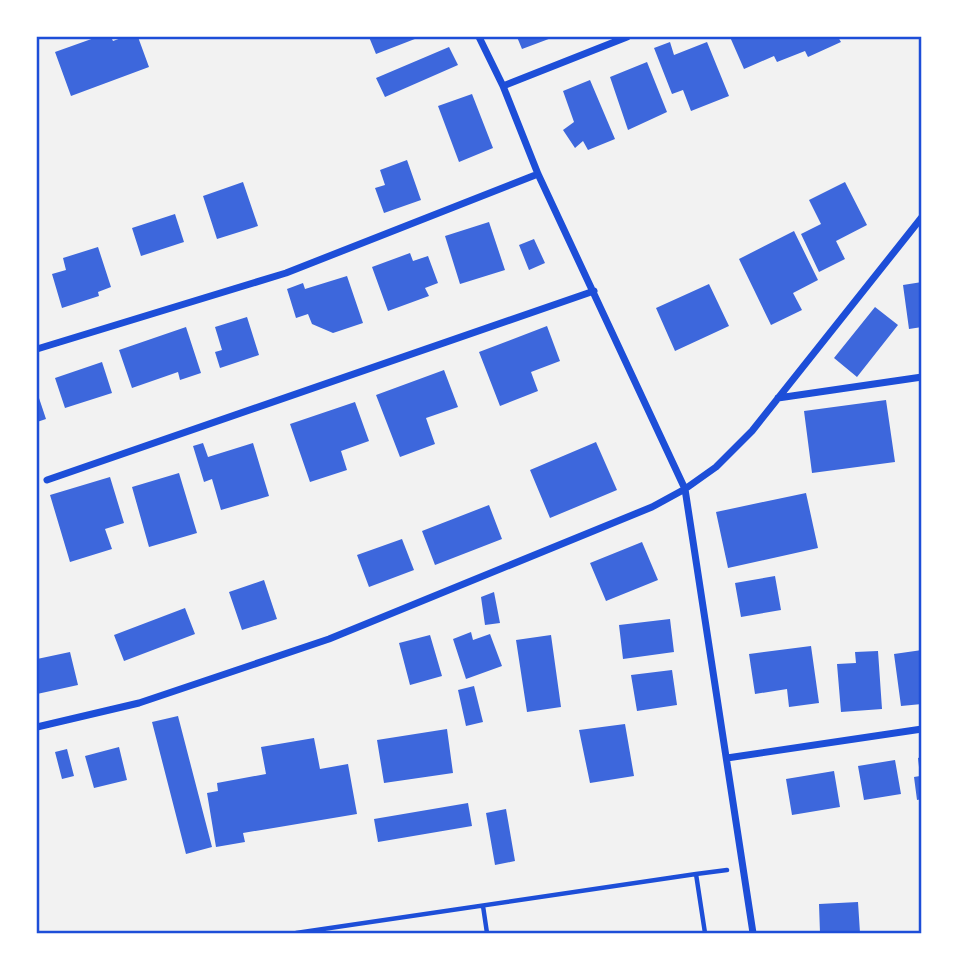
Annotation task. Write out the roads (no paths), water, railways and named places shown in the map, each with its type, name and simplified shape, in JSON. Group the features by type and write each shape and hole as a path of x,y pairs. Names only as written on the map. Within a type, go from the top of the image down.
{"street":[{"path":"479,37 503,86 538,174 685,489 753,933"},
{"path":"503,86 627,37"},
{"path":"37,349 286,273 538,174"},
{"path":"37,727 139,702 329,639 639,513 685,489 716,467 752,431 922,217"},
{"path":"47,480 594,291"},
{"path":"778,398 922,377"},
{"path":"727,758 922,729"}]}
